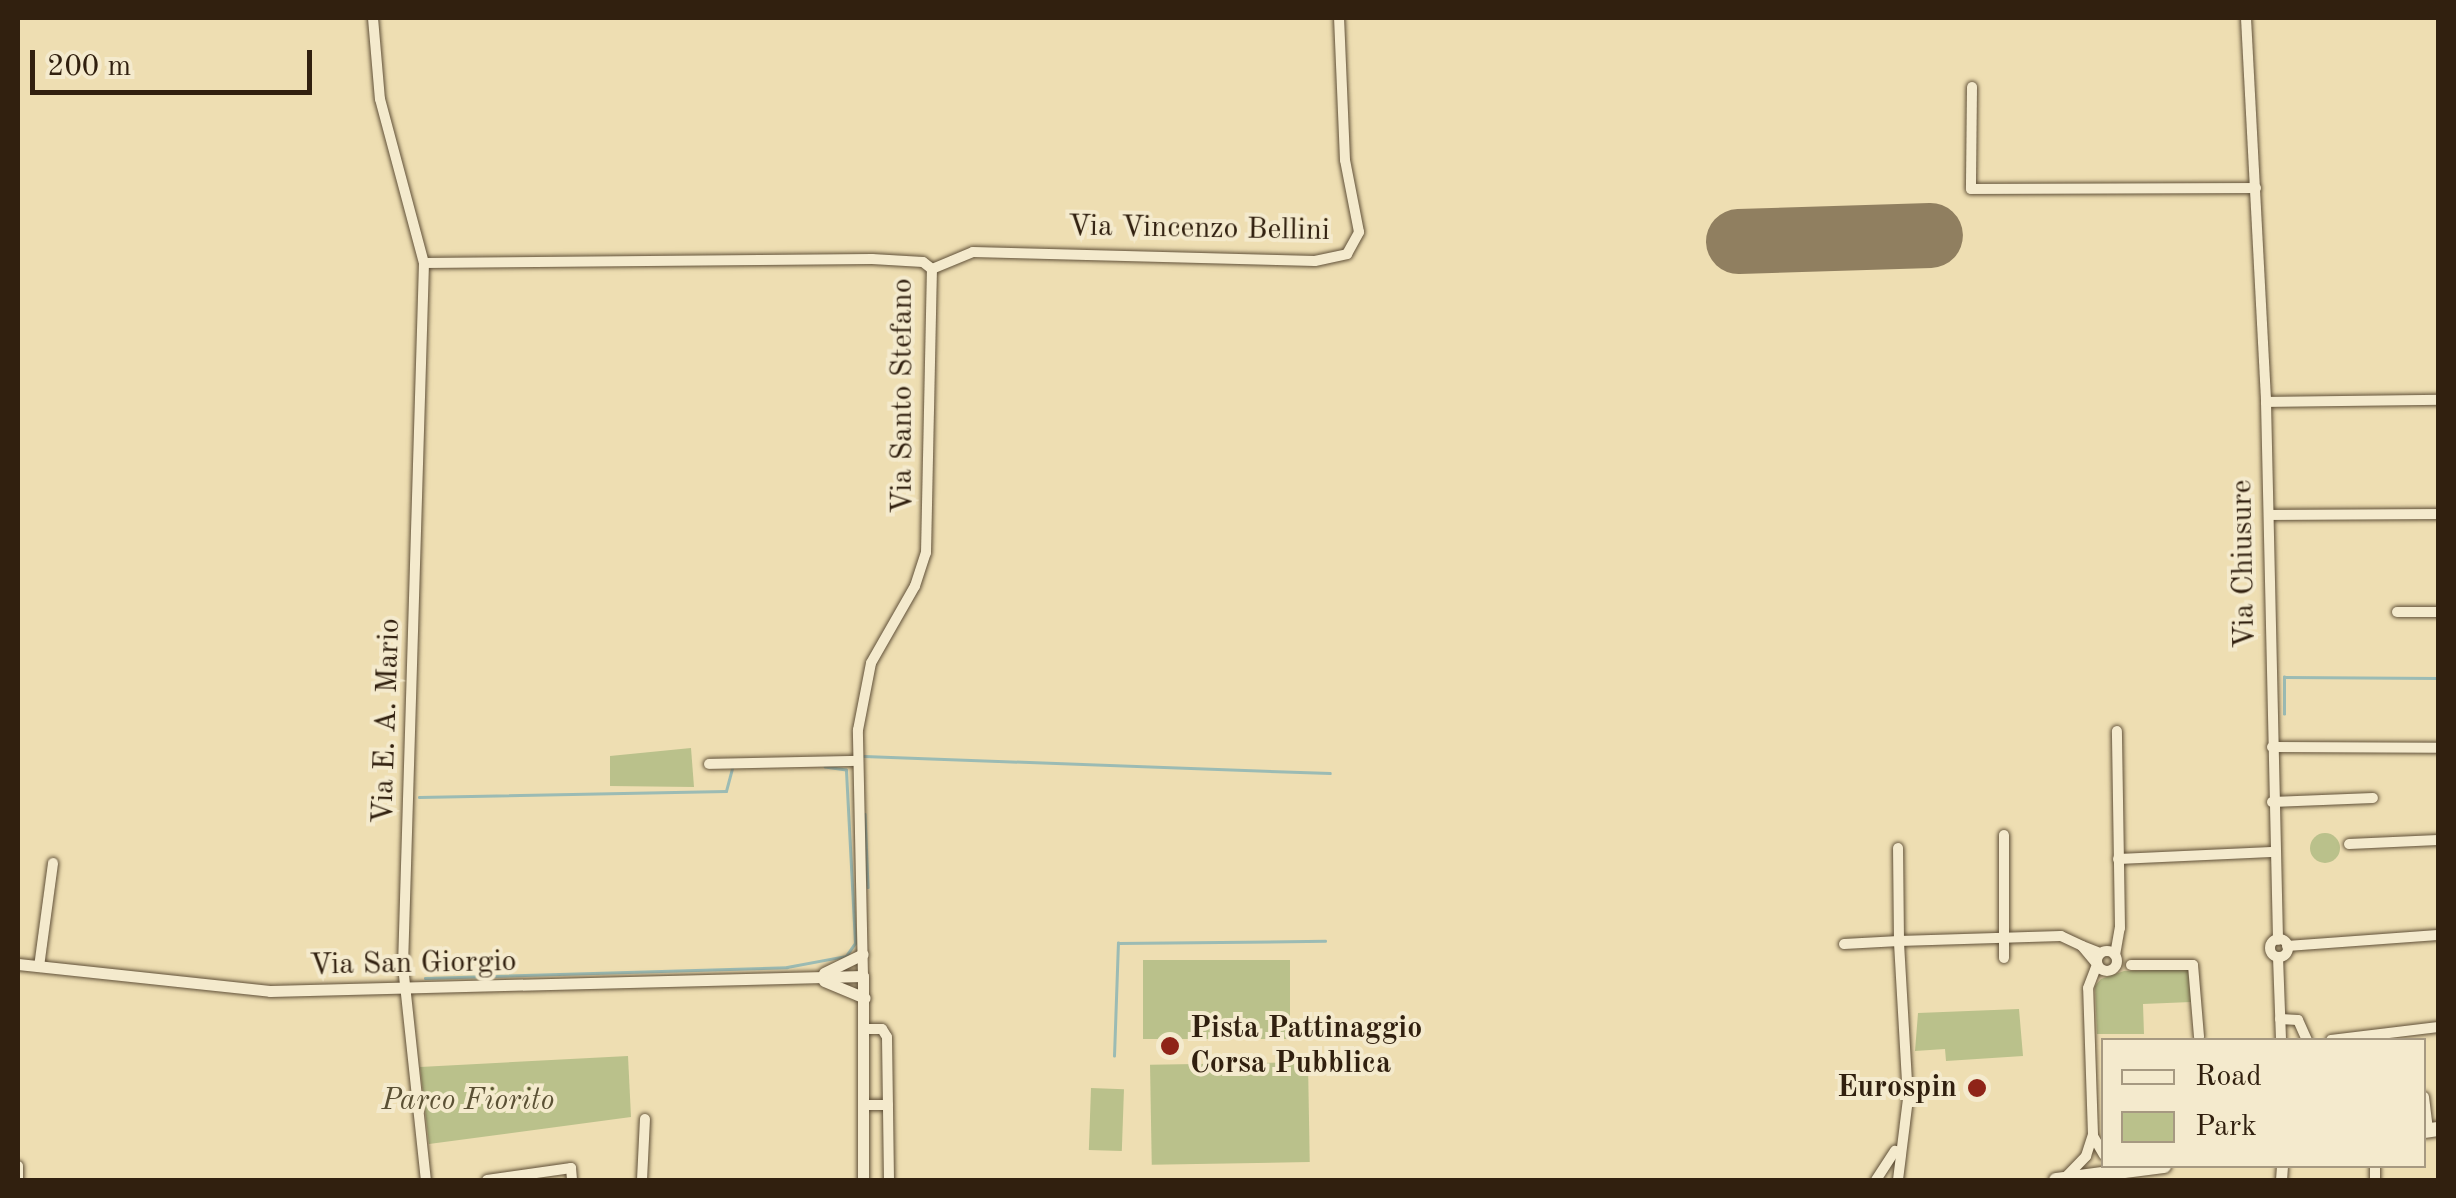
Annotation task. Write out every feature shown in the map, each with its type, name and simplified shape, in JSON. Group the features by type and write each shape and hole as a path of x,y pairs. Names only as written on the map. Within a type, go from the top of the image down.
{"main road":[{"path":"2056,1180 2121,1168"}],"street":[{"path":"373,18 382,113 424,263"},
{"name":"Via Vincenzo Bellini","path":"932,269 973,252 1315,261 1347,254 1359,232 1345,160 1339,18"},
{"name":"Via Chiusure","path":"2246,18 2266,402 2272,852 2283,942 2270,950 2278,957 2281,1038"},
{"path":"1972,87 1971,189 2256,188"},
{"name":"Via Santo Stefano","path":"424,263 872,259 923,262 932,269 926,553 916,586 870,663 857,761 866,1029 864,1180"},
{"name":"Via E. A. Mario","path":"424,263 404,991 426,1180"},
{"path":"2266,402 2438,400"},
{"path":"2269,515 2438,514"},
{"path":"2397,612 2438,612"},
{"path":"2064,1180 2086,1156 2092,1136 2088,988 2108,960 2120,928 2117,730"},
{"path":"2272,748 2438,748"},
{"path":"709,764 857,761"},
{"path":"2272,802 2373,798"},
{"path":"2004,835 2004,958"},
{"path":"2349,844 2438,840"},
{"path":"1898,848 1908,1100 1898,1146 1898,1180"},
{"path":"2118,859 2272,852"},
{"path":"38,967 52,863"},
{"path":"1844,944 2062,936 2108,960 2131,965 2193,965 2199,1037"},
{"path":"2283,942 2438,936"},
{"name":"Via San Giorgio","path":"810,978 862,954"},
{"name":"Via San Giorgio","path":"18,964 270,991 404,991 864,976"},
{"name":"Via San Giorgio","path":"810,978 865,998"},
{"path":"2280,1019 2298,1020 2306,1038"},
{"path":"2347,1038 2438,1027"},
{"path":"866,1029 882,1029 888,1037 888,1180"},
{"path":"866,1105 888,1105"},
{"path":"642,1180 645,1119"},
{"path":"2092,1136 2101,1150"},
{"path":"1876,1180 1898,1146"},
{"path":"18,1166 18,1180"},
{"path":"487,1180 570,1168 572,1180"}],"green space":[{"path":"691,748 694,787 610,786 610,756"},
{"path":"2325,833 2336,837 2340,848 2336,859 2325,863 2314,859 2310,848 2314,837"},
{"path":"1143,960 1290,960 1290,1039 1143,1039"},
{"path":"2188,969 2191,1002 2143,1004 2144,1034 2097,1034 2095,986 2101,979 2124,971"},
{"path":"2019,1009 2023,1056 1946,1061 1945,1049 1915,1051 1918,1013"},
{"name":"Parco Fiorito","path":"628,1056 631,1117 429,1144 420,1067"},
{"path":"1308,1062 1310,1162 1152,1165 1150,1065"},
{"path":"1091,1088 1124,1089 1122,1151 1089,1150"}],"waterway":[{"path":"2284,714 2284,677 2438,678"},
{"path":"864,756 1330,773"},
{"path":"425,978 787,967 846,956 855,943 846,770 825,767"},
{"path":"419,797 726,791 732,768"},
{"path":"865,814 868,887"},
{"path":"1114,1056 1118,943 1325,941"}],"runway":[{"path":"1738,241 1930,235"}],"place":[{"name":"Pista Pattinaggio Corsa Pubblica","path":"1170,1046"},
{"name":"Eurospin","path":"1977,1088"}]}
